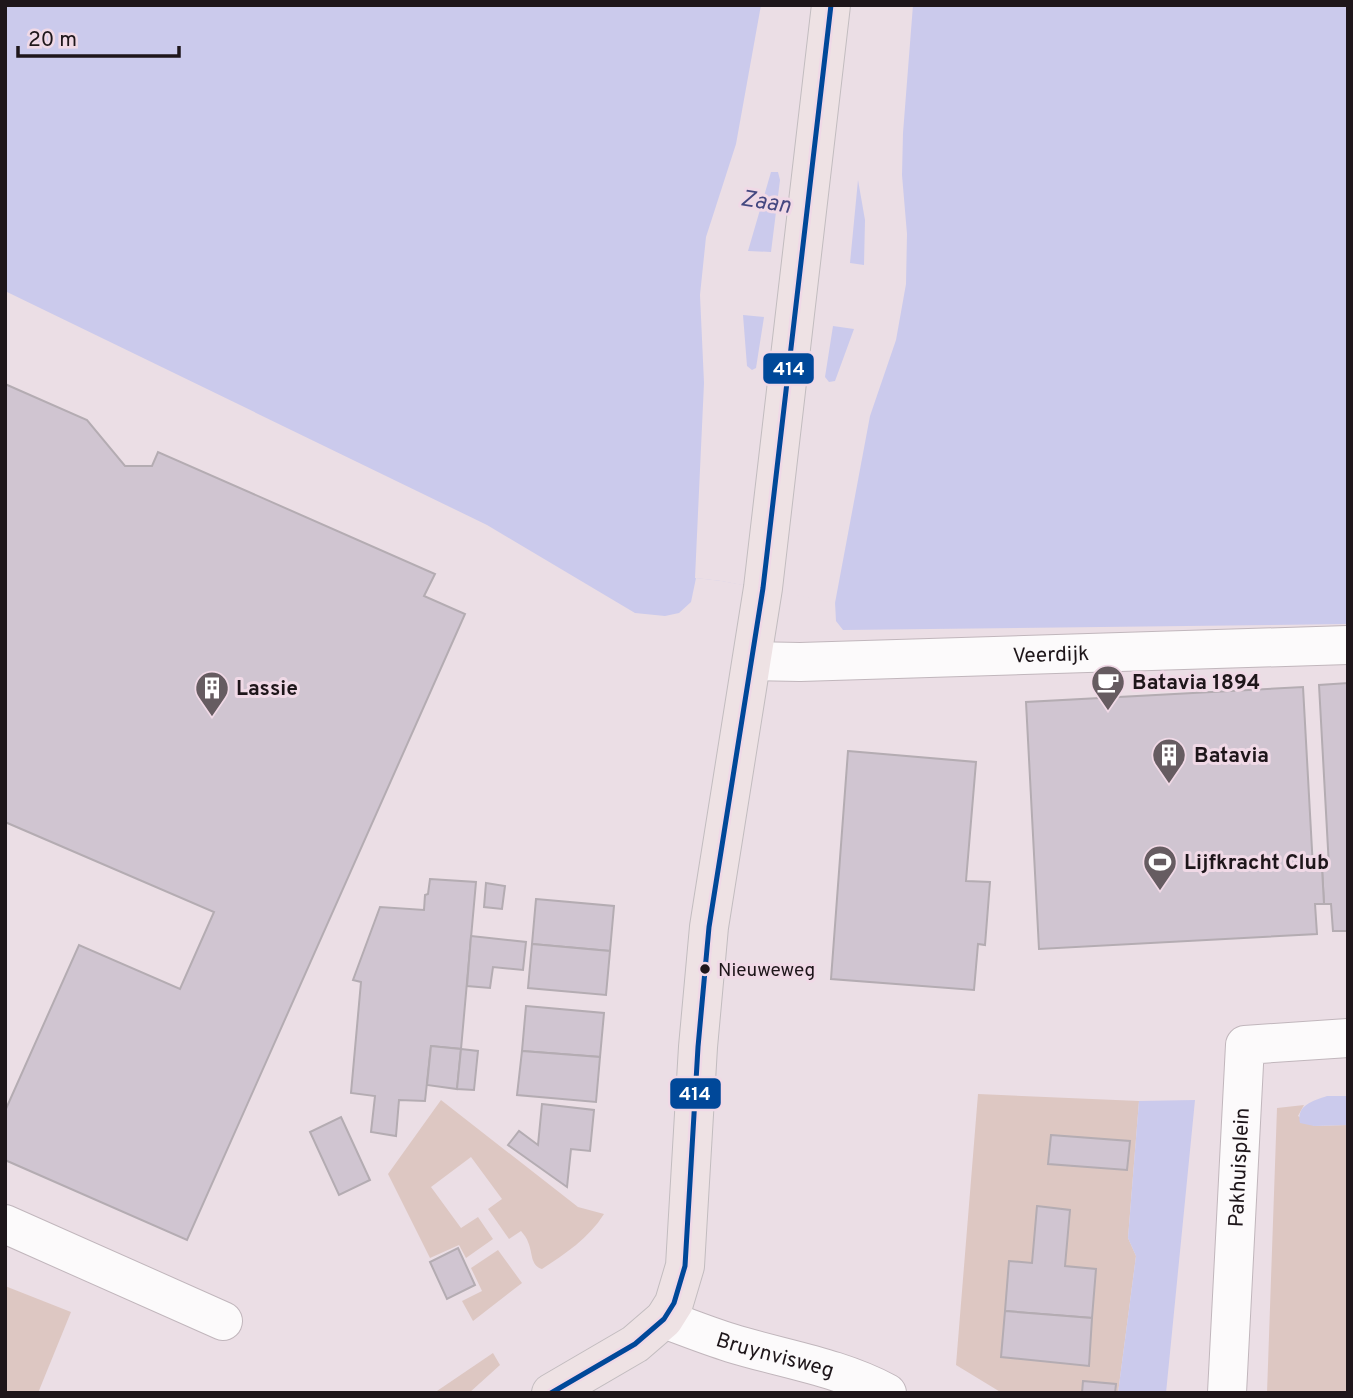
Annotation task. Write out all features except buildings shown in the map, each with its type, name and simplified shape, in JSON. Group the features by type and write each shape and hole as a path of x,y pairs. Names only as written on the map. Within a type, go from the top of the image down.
{"main road":[{"path":"551,1393 635,1344 663,1319 681,1285 686,1257 698,1047 709,927 763,588 831,5"}],"street":[{"name":"Veerdijk","path":"753,661 800,662 1348,645"},
{"name":"Pakhuisplein","path":"1227,1393 1245,1045 1348,1038"},
{"path":"5,1224 223,1321"},
{"name":"Bruynvisweg","path":"663,1319 730,1343 843,1374 887,1393"}],"shaded area":[{"path":"978,1094 1139,1101 1128,1238 1136,1256 1118,1393 1002,1393 956,1365"},
{"path":"441,1100 578,1207 604,1214 598,1223 568,1251 542,1269 538,1267 521,1231 509,1239 488,1209 502,1199 471,1157 431,1187 461,1228 478,1217 493,1239 466,1258 459,1245 430,1258 388,1174"},
{"path":"1304,1105 1298,1116 1314,1126 1348,1125 1348,1393 1267,1393 1277,1108"},
{"path":"498,1250 522,1283 473,1321 462,1301 482,1291 471,1268"},
{"path":"5,1286 71,1312 38,1393 5,1393"},
{"path":"493,1353 500,1365 469,1393 434,1393"}],"water":[{"name":"Zaan","path":"5,5 1348,5 1348,624 843,630 836,621 835,602 696,578 691,602 679,613 665,616 635,613 487,525 5,291"},
{"path":"1327,1096 1348,1096 1348,1125 1314,1126 1300,1123 1299,1117 1303,1108"},
{"path":"1195,1100 1166,1393 1118,1393 1136,1256 1128,1238 1139,1101"}],"pier":[{"path":"761,5 913,5 903,133 906,284 896,340 870,416 835,603 695,578 704,383 700,295 706,237 736,144","holes":["771,172 778,172 780,180 771,252 748,251","858,180 865,220 864,265 850,263","743,315 764,317 756,368 752,370 747,366","833,326 854,329 835,381 829,382 825,377"]}],"transit line":[{"name":"414","path":"551,1393 635,1344 664,1319 674,1303 685,1266 698,1047 709,927 763,588 831,5"}],"place":[{"name":"Batavia 1894","path":"1108,712"},
{"name":"Lassie","path":"212,718"},
{"name":"Batavia","path":"1169,785"},
{"name":"Lijfkracht Club","path":"1160,892"},
{"name":"Nieuweweg","path":"705,969"}]}
